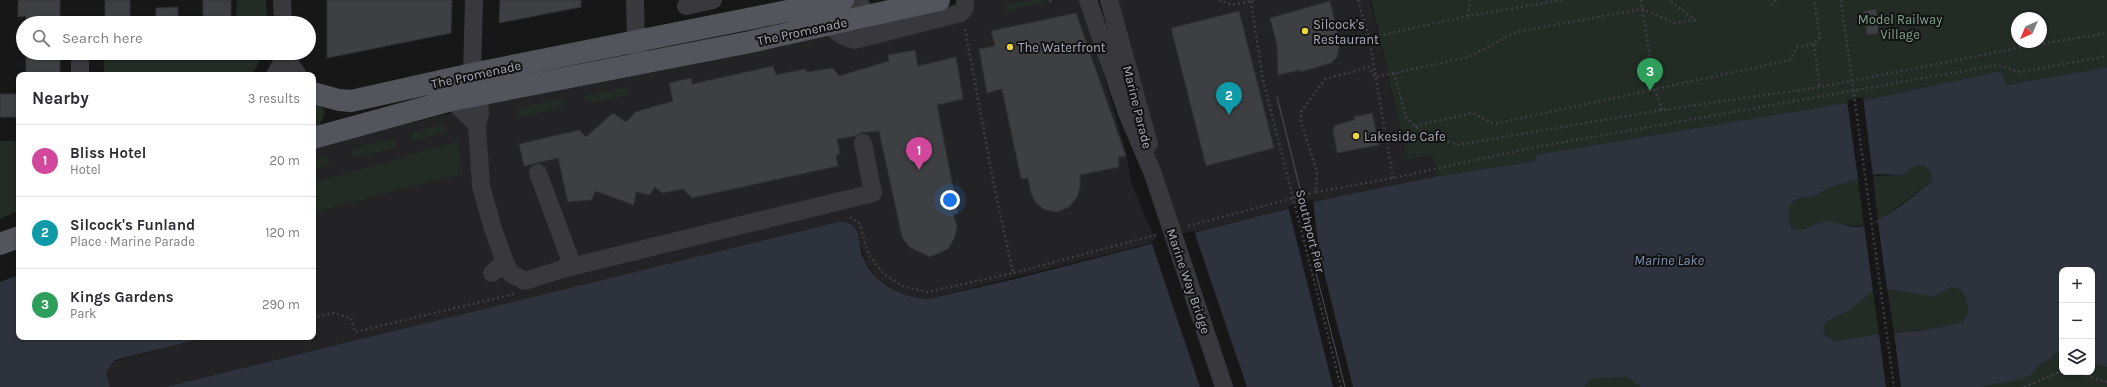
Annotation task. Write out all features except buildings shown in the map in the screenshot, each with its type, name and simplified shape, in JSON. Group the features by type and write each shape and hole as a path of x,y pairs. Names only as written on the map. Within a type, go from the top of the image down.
{"main road":[{"name":"The Promenade","path":"323,135 452,100 640,64 830,25 863,8 919,14 939,0"},
{"name":"The Promenade","path":"316,94 351,101 472,74 746,21 833,2"},
{"path":"746,21 750,42"},
{"path":"566,56 568,78"},
{"name":"The Promenade","path":"316,95 326,101 334,115 323,135"},
{"path":"0,244 16,238"}],"street":[{"path":"282,0 283,16"},
{"path":"474,0 472,74 479,95 480,114 476,125 481,186 493,229 505,262 511,274 524,281 566,268 873,193 863,143"},
{"path":"635,0 636,42 640,64"},
{"path":"686,6 713,0"},
{"path":"719,0 724,25"},
{"name":"Marine Parade","path":"1088,0 1127,113 1153,174"},
{"name":"Marine Parade","path":"1099,0 1125,83 1127,113"},
{"name":"Marine Parade","path":"1109,0 1148,138 1153,174"},
{"path":"833,2 830,25 840,35 854,40 919,14 963,7"},
{"path":"276,72 282,60"},
{"path":"288,60 296,72"},
{"path":"452,100 476,125"},
{"path":"538,173 570,259 566,268"},
{"name":"Marine Way Bridge","path":"1153,174 1224,387"},
{"path":"492,273 505,262"}],"path":[{"path":"1219,0 1232,5 1255,0"},
{"path":"1358,0 1369,38 1393,178"},
{"path":"1468,16 1470,0"},
{"path":"1369,38 1468,16 1562,0"},
{"path":"1641,0 1655,89 1662,110"},
{"path":"1375,77 1469,57 1516,32 1642,9 1674,23 1695,20 1669,0"},
{"path":"1771,5 1776,0"},
{"path":"1415,126 1472,113 1494,124 1790,60 1797,47 1814,44 1820,37 1814,0"},
{"path":"1841,0 1894,387"},
{"name":"Southport Pier","path":"1251,1 1263,80 1341,387"},
{"path":"963,7 964,23 993,180 1013,273"},
{"path":"1394,73 1406,117 1420,131 1457,145 1662,110 1852,83 2023,46 2107,33"},
{"path":"1814,44 1820,87"},
{"path":"1187,226 1316,192 1393,178 1531,148 1997,65 2020,72 2107,56"},
{"path":"1316,192 1317,172 1301,122 1301,112 1325,79 1369,67 1375,77"},
{"path":"843,216 850,217 859,223 865,244 876,265 894,282 904,287 928,292 1013,273 1157,234"},
{"path":"316,317 333,313 351,318 355,332 518,293"},
{"path":"2024,387 2059,372"},
{"path":"2086,375 2107,382"}],"shaded area":[{"path":"972,0 1082,0 1126,153 1131,182 1156,242 928,299 907,296 897,292 879,280 866,263 855,228 851,224 843,221 165,387 110,387 106,373 115,361 197,340 316,340 316,147 475,107 818,37"},
{"path":"1111,0 1370,0 1407,159 1432,155 1438,176 1322,200 1176,237"}],"green space":[{"path":"237,0 266,0 267,16 236,16"},
{"path":"1031,0 1044,0 1042,3 1006,11 1005,5"},
{"name":"Model Railway Village","path":"1371,0 2107,0 2107,67 2005,85 2001,71 1880,97 1536,155 1536,161 1438,176 1432,155 1407,159"},
{"path":"104,60 260,60 253,72 104,72"},
{"path":"626,87 629,90 628,95 588,103 584,100 586,95"},
{"path":"559,99 563,103 561,108 520,117 516,113 518,108"},
{"path":"316,104 321,106 325,112 319,127 316,128"},
{"path":"443,124 446,128 445,132 415,141 411,137 413,132"},
{"path":"394,139 397,143 395,148 355,157 351,153 353,148"},
{"path":"0,141 16,141 16,212 0,219"},
{"path":"458,141 463,174 316,211 316,182"},
{"path":"326,157 330,160 328,165 316,169 316,159"},
{"path":"1925,165 1931,173 1932,181 1878,222 1873,176 1902,175 1915,166"},
{"path":"1858,179 1864,225 1854,226 1826,222 1804,229 1795,230 1789,224 1789,207 1795,200 1802,197 1812,198 1830,187"},
{"path":"1952,286 1963,293 1966,300 1968,312 1963,322 1926,330 1894,332 1887,289 1933,297"},
{"path":"1873,291 1879,334 1835,341 1826,336 1823,328 1827,321 1850,310"},
{"path":"2056,353 2059,354 2059,375 2095,375 2095,365 2107,367 2107,387 1983,387 2001,378 2030,369 2048,360"},
{"path":"1626,377 1640,387 1584,387 1591,379"}],"water":[{"name":"Marine Lake","path":"2107,67 2107,367 2095,365 2095,267 2059,267 2059,354 2056,353 2050,359 2037,366 2034,372 2028,376 2013,381 1983,387 1640,387 1626,377 1591,379 1584,387 165,387 838,222 847,222 855,228 858,234 862,255 867,265 880,281 897,292 917,298 928,299 1019,278 1322,200 1438,176 1536,161 1535,155 1880,97 2001,71 2006,85","holes":["1915,166 1925,166 1931,173 1932,181 1895,210 1873,223 1854,227 1835,222 1828,222 1795,230 1789,224 1789,207 1795,200 1802,197 1812,198 1830,187 1878,174 1902,175","1952,287 1957,288 1963,293 1966,299 1968,312 1963,322 1926,330 1879,334 1835,341 1826,336 1823,328 1827,321 1850,310 1873,291 1887,289 1933,297"]},
{"path":"16,276 16,340 197,340 115,360 106,373 110,387 0,387 0,282"}],"pier":[{"path":"1863,97 1873,176 1858,179 1847,100"},
{"path":"1313,200 1319,253 1353,387 1333,387 1288,206"},
{"path":"1878,222 1887,289 1873,291 1864,225"},
{"path":"1194,231 1247,387 1200,387 1151,241"},
{"path":"1894,332 1901,387 1886,387 1879,334"}],"tram line":[{"path":"1277,97 1310,229 1315,269 1345,387"}],"place":[{"name":"Silcock's Restaurant","path":"1305,31"},
{"name":"The Waterfront","path":"1010,47"},
{"name":"Kings Gardens","path":"1650,91"},
{"name":"Silcock's Funland","path":"1229,115"},
{"name":"Lakeside Cafe","path":"1356,136"},
{"name":"Bliss Hotel","path":"919,170"}]}
